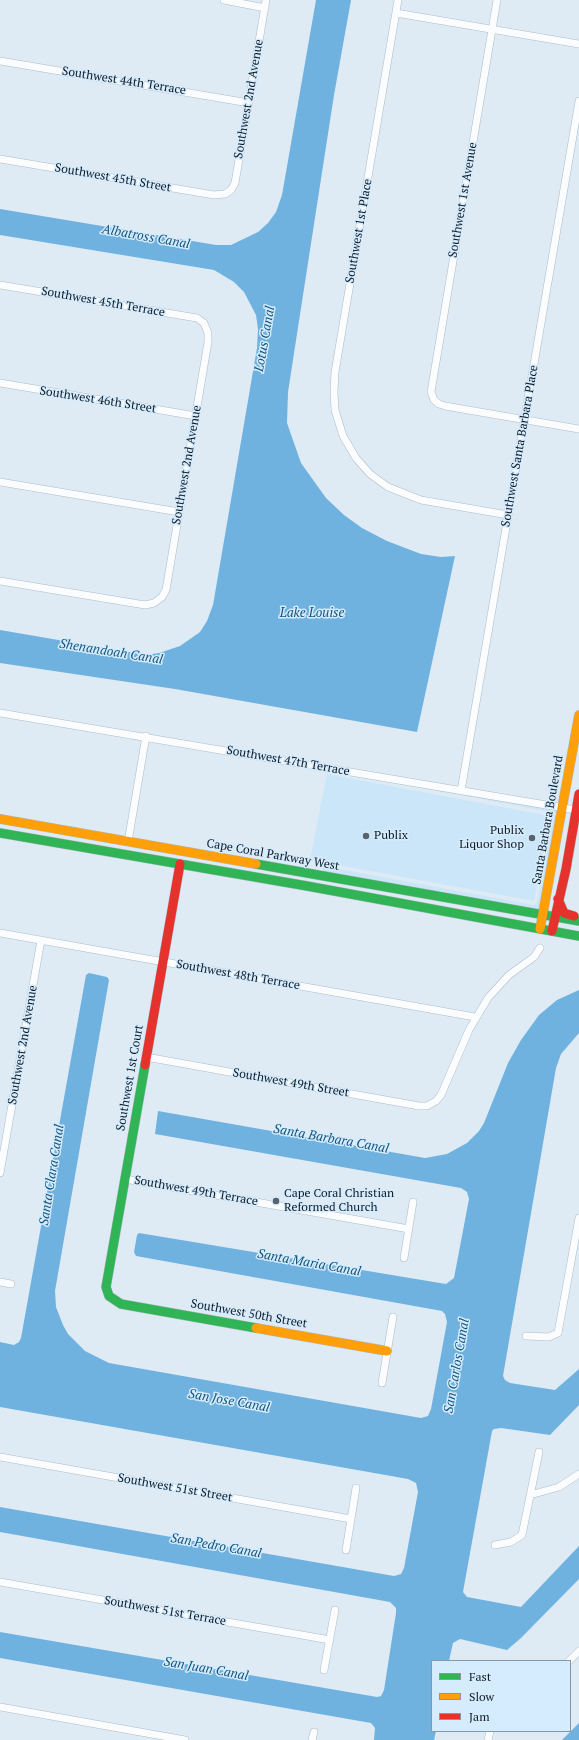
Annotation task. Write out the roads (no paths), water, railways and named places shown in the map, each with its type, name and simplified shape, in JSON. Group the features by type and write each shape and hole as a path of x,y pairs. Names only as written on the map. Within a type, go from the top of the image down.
{"main road":[{"name":"Santa Barbara Boulevard","path":"540,929 579,720"},
{"name":"Santa Barbara Boulevard","path":"552,931 566,869 579,794"},
{"name":"Cape Coral Parkway West","path":"0,819 579,921"},
{"name":"Cape Coral Parkway West","path":"0,833 307,886 579,936"},
{"path":"40,840 54,836 119,847 128,842"},
{"path":"180,864 191,859 256,870 266,866"},
{"name":"Southwest 1st Court","path":"109,1296 106,1288 180,864"},
{"path":"307,886 324,884 382,894 396,889"},
{"path":"558,899 561,909 564,912 579,917"},
{"name":"Southwest 50th Street","path":"109,1296 121,1304 387,1351"}],"street":[{"path":"224,0 266,4"},
{"name":"Southwest 1st Place","path":"398,0 334,377 334,400 337,418 343,436 356,458 379,481 396,491 412,498 508,515"},
{"name":"Southwest 1st Avenue","path":"497,0 431,392 434,400 445,406 525,420"},
{"name":"Southwest 2nd Avenue","path":"225,194 231,190 235,183 266,4"},
{"path":"396,14 579,44"},
{"name":"Southwest 44th Terrace","path":"0,61 249,103"},
{"name":"Southwest Santa Barbara Place","path":"461,791 579,101"},
{"name":"Southwest 45th Street","path":"0,159 214,195 225,194"},
{"name":"Southwest 45th Terrace","path":"0,285 197,318 204,323"},
{"name":"Southwest 2nd Avenue","path":"0,581 144,605 154,603 162,597 166,590 208,342 208,333 204,323"},
{"name":"Southwest 46th Street","path":"0,383 196,416"},
{"path":"525,420 579,429"},
{"path":"0,482 179,512"},
{"name":"Southwest 47th Terrace","path":"0,713 146,736 576,810"},
{"path":"128,842 146,736"},
{"name":"Southwest 48th Terrace","path":"0,933 475,1017"},
{"name":"Southwest 2nd Avenue","path":"0,1174 41,940"},
{"path":"475,1017 494,990 509,976 534,957 540,948"},
{"name":"Southwest 49th Street","path":"146,1057 419,1106 427,1106 436,1101 442,1095 454,1062 475,1017"},
{"name":"Southwest 49th Terrace","path":"125,1179 409,1229"},
{"path":"404,1258 413,1202"},
{"path":"526,1336 550,1337 558,1333 579,1218"},
{"path":"0,1282 11,1284"},
{"path":"382,1384 393,1316"},
{"path":"495,1545 511,1542 522,1535 539,1452"},
{"name":"Southwest 51st Street","path":"0,1457 351,1519"},
{"path":"530,1495 559,1487 579,1474"},
{"path":"346,1550 356,1488"},
{"name":"Southwest 51st Terrace","path":"0,1582 330,1640"},
{"path":"324,1670 335,1610"},
{"path":"570,1660 579,1651"},
{"path":"0,1707 185,1740"},
{"path":"312,1740 314,1732"}],"water":[{"name":"Lake Louise","path":"316,0 351,0 334,95 288,392 287,423 301,463 326,498 344,515 362,528 387,541 421,554 441,557 455,556 417,732 175,689 0,663 0,630 146,655 159,653 180,646 200,632 207,621 213,605 257,348 258,329 256,315 244,292 234,282 214,270 0,235 0,209 216,245 231,245 258,232 268,223 276,212 282,195"},
{"path":"89,973 107,977 109,980 55,1291 56,1307 68,1334 85,1351 109,1363 421,1418 428,1416 431,1409 447,1322 445,1314 442,1311 136,1256 134,1252 137,1235 139,1233 446,1284 454,1278 469,1199 467,1192 461,1188 155,1134 158,1111 425,1158 447,1154 467,1143 479,1131 484,1123 508,1063 521,1040 539,1015 557,1000 579,990 579,1033 561,1054 556,1068 503,1376 505,1380 510,1383 555,1390 579,1369 579,1405 550,1435 501,1428 494,1429 492,1431 463,1592 467,1597 521,1607 579,1546 579,1579 521,1638 507,1650 460,1639 453,1643 449,1660 431,1660 431,1732 436,1732 434,1740 374,1740 375,1728 371,1723 0,1658 0,1632 377,1697 381,1696 384,1690 396,1613 396,1608 390,1602 0,1532 0,1507 394,1576 401,1574 404,1568 418,1492 416,1483 408,1479 0,1407 0,1342 14,1345 19,1342 21,1338 86,975"},
{"path":"579,1723 579,1740 562,1740 571,1732"}],"place":[{"name":"Publix","path":"366,836"},
{"name":"Publix Liquor Shop","path":"532,838"},
{"name":"Cape Coral Christian Reformed Church","path":"276,1201"}],"water label":[{"name":"Albatross Canal","path":"146,237"},
{"name":"Lotus Canal","path":"265,339"},
{"name":"Shenandoah Canal","path":"111,652"},
{"name":"Santa Barbara Canal","path":"331,1139"},
{"name":"Santa Clara Canal","path":"52,1175"},
{"name":"Santa Maria Canal","path":"309,1263"},
{"name":"San Carlos Canal","path":"457,1366"},
{"name":"San Jose Canal","path":"229,1401"},
{"name":"San Pedro Canal","path":"216,1546"},
{"name":"San Juan Canal","path":"206,1669"}]}
